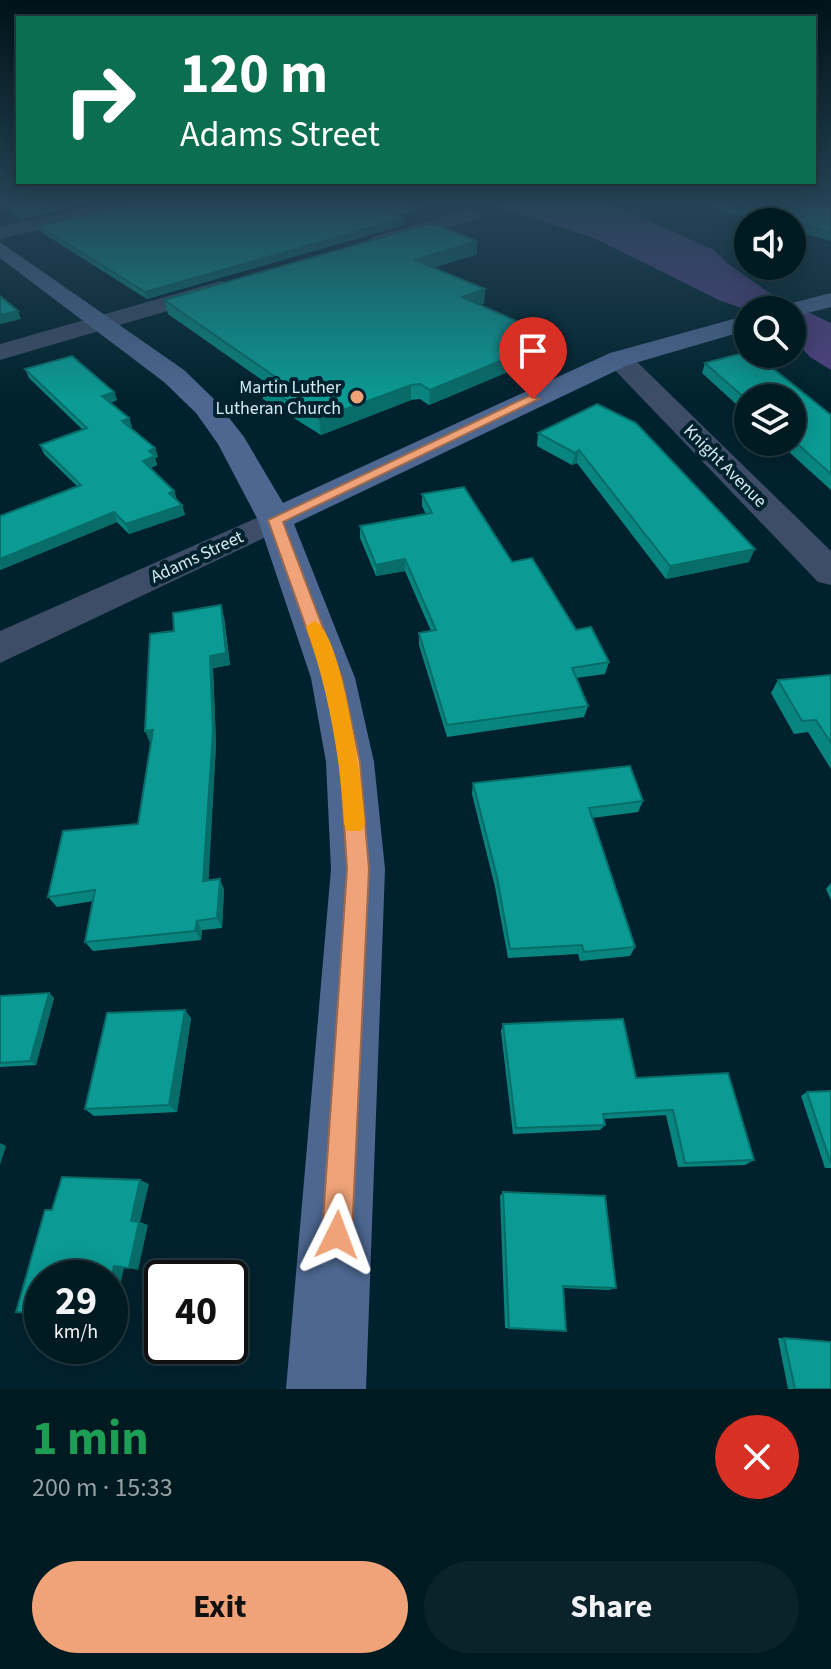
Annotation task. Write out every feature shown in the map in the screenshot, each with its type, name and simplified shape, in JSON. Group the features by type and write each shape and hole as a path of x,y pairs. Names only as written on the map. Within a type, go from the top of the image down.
{"street":[{"path":"29,269 174,376 206,407 233,444 275,520 333,678 350,762 358,869 326,1389"},
{"path":"0,352 242,282"},
{"path":"806,307 831,300"},
{"name":"Adams Street","path":"0,648 619,359 734,326"},
{"name":"Knight Avenue","path":"619,359 831,573"}],"shaded area":[{"path":"656,269 734,269 734,280 751,280 774,296 734,296 734,305"},
{"path":"806,311 831,323 831,370 806,353"}],"building":[{"path":"108,269 226,269 145,292"},
{"path":"273,269 436,269 485,289 462,297 555,338 430,390 420,384 411,385 319,419 260,384 277,378 164,300"},
{"path":"0,296 18,311 0,315"},
{"path":"734,355 734,368 772,368 792,384 734,384 734,389 705,363"},
{"path":"72,356 114,392 102,396 129,418 122,421 155,448 149,451 155,456 143,461 174,491 169,493 182,505 126,524 114,512 0,559 0,516 81,485 40,445 87,428 25,369"},
{"path":"806,395 831,415 831,474 806,452"},
{"path":"597,404 636,423 755,549 670,566 579,450 575,453 538,433"},
{"path":"464,487 512,562 532,558 576,630 591,627 609,662 572,668 588,706 447,725 419,633 436,630 405,559 376,565 360,526 432,513 422,494"},
{"path":"221,605 226,653 210,656 213,732 203,881 220,879 217,918 197,921 195,931 85,942 95,890 48,897 63,831 138,824 153,730 145,731 150,634 174,631 173,613"},
{"path":"831,675 831,743 816,720 802,721 778,680"},
{"path":"630,766 643,801 589,808 635,947 584,952 582,945 510,949 497,877 473,783"},
{"path":"49,993 30,1061 0,1063 0,996"},
{"path":"185,1010 169,1105 85,1109 107,1013"},
{"path":"623,1019 636,1078 728,1073 754,1160 685,1163 673,1110 603,1114 605,1125 516,1128 503,1024"},
{"path":"831,1091 831,1164 807,1092"},
{"path":"62,1177 140,1180 131,1221 139,1222 129,1268 128,1260 31,1260 45,1210 52,1210"},
{"path":"503,1192 605,1196 616,1288 563,1286 566,1331 509,1328"},
{"path":"24,1284 24,1312 16,1312"},
{"path":"784,1338 831,1342 831,1389 795,1389"}],"slow traffic":[{"path":"314,627 333,678 350,762 355,824"}],"place":[{"name":"Martin Luther Lutheran Church","path":"357,397"}],"route":[{"path":"337,1235 358,869 350,762 333,678 275,520 533,399"}]}
